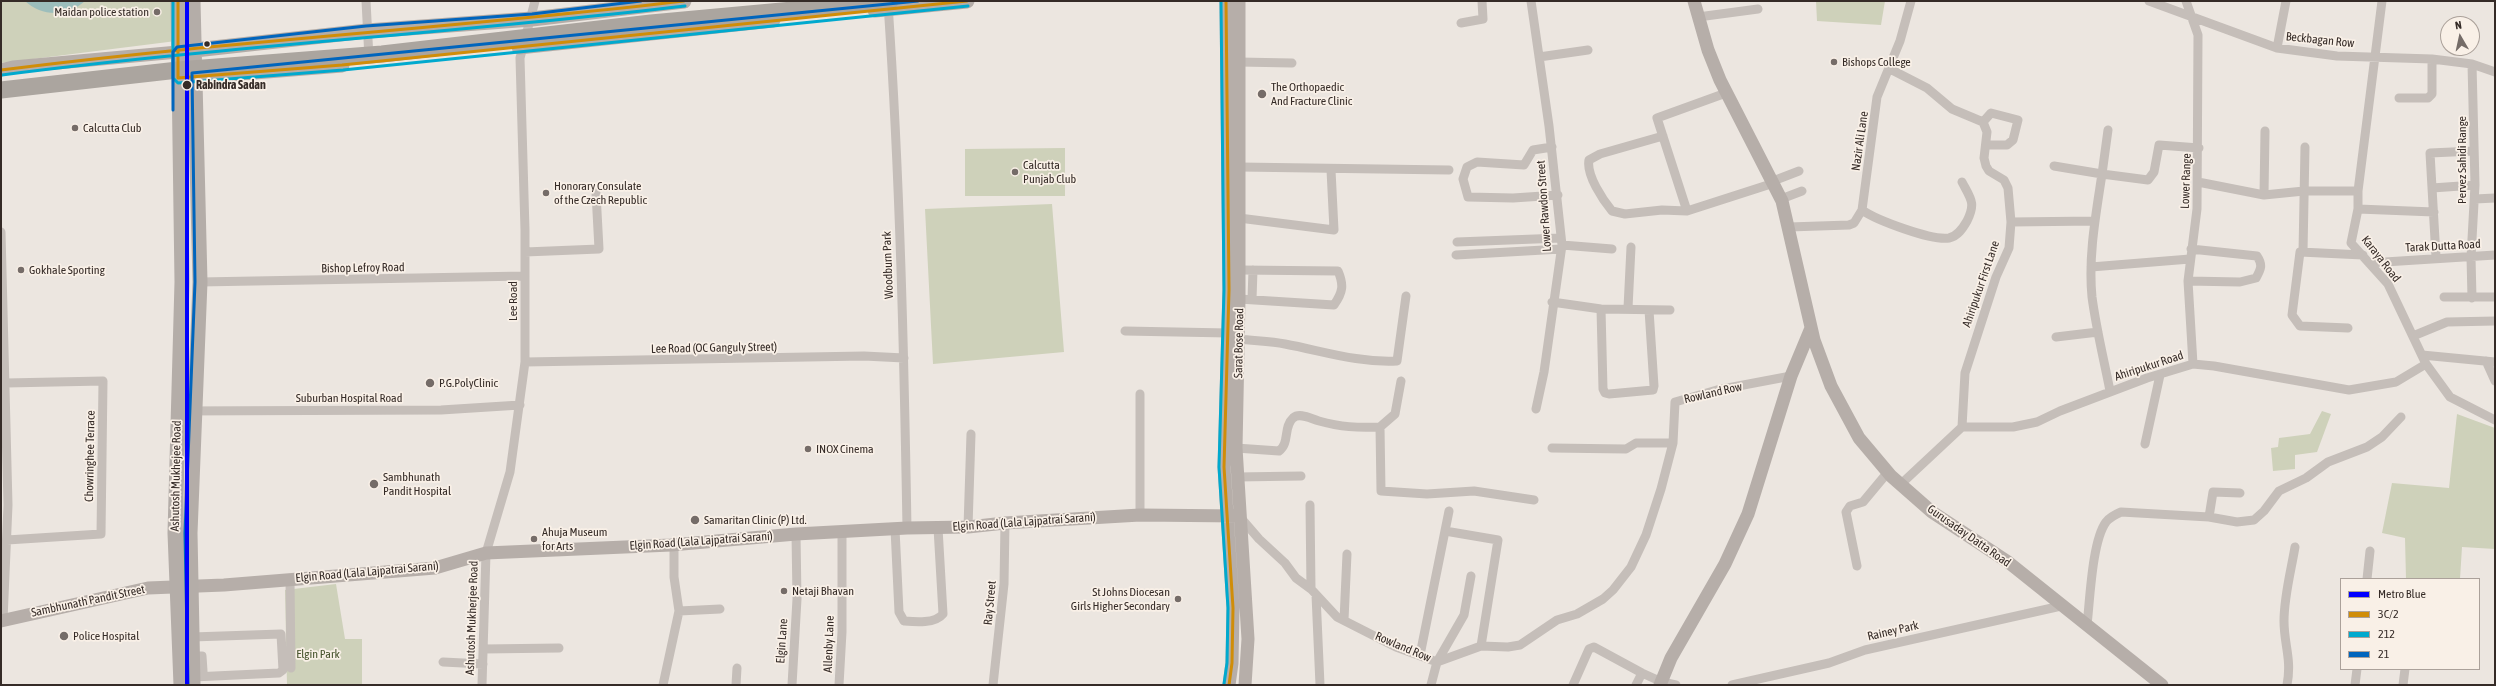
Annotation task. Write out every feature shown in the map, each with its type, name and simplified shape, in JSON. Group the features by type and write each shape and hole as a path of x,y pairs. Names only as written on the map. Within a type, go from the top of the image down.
{"highway":[{"path":"1,79 56,71 464,34 762,1"},
{"path":"1,90 178,70 382,54 636,25 888,4"}],"main road":[{"name":"Ashutosh Mukhejee Road","path":"178,1 182,282 177,411 175,533 184,587 197,643 192,679"},
{"name":"Ashutosh Mukhejee Road","path":"192,679 184,587 190,533 200,282 193,1"},
{"path":"178,52 367,31 532,19 684,1"},
{"path":"178,78 370,62 774,20 888,4 967,1"}],"street":[{"path":"366,1 370,62"},
{"name":"Lee Road","path":"486,552 510,472 525,362 526,276 520,58 532,19 535,1"},
{"path":"774,1 774,20"},
{"path":"1226,1 1233,336 1224,467 1233,516 1232,663 1229,685"},
{"name":"Sarat Bose Road","path":"1239,1 1240,270 1246,299 1233,336 1238,477 1233,516 1248,639 1245,685"},
{"path":"1461,24 1484,19 1482,1"},
{"name":"Lower Rawdon Street","path":"1531,1 1558,194 1561,244 1552,302 1544,372 1536,409"},
{"name":"Gurusaday Datta Road","path":"1694,1 1708,50 1726,93 1781,199 1789,227 1811,328 1830,386 1859,438 1888,472 1932,512 2008,562 2061,606 2162,685"},
{"name":"Nazir Ali Lane","path":"1862,210 1877,97 1890,69 1900,41 1911,1"},
{"name":"Beckbagan Row","path":"2149,1 2277,48 2337,56 2432,59 2472,64 2495,72"},
{"name":"Lower Range","path":"2186,1 2190,16 2198,35 2199,148 2197,209 2188,281 2193,364"},
{"path":"2277,48 2286,1"},
{"name":"Karaya Road","path":"2382,1 2358,191 2358,209 2351,243 2388,284 2426,364 2450,397 2495,420"},
{"name":"Woodburn Park","path":"888,4 895,126 904,358 899,612 904,621 934,620 939,619 943,614 938,528"},
{"path":"1698,17 1758,9"},
{"path":"1539,58 1588,50"},
{"path":"1,70 21,66 178,52"},
{"path":"2400,98 2428,98 2432,94 2432,59"},
{"path":"1239,62 1292,63"},
{"name":"Pervez Sahidi Range","path":"2472,64 2475,185 2471,257 2472,298"},
{"path":"1890,69 1927,88 1952,109 1984,122 1991,113 2018,120 2013,140 2007,145 1986,145"},
{"path":"1,98 53,89 178,78"},
{"path":"1686,211 1657,118 1726,93"},
{"name":"Ahiripukur First Lane","path":"1962,427 1965,372 1996,277 2009,248 2011,222 2008,188 2004,180 1989,171 1986,166 1987,132 1984,122"},
{"path":"2108,130 2095,221 2091,267 2092,297 2110,391"},
{"path":"2264,195 2265,131"},
{"path":"1663,136 1594,156 1588,164 1600,196 1616,213 1686,211 1773,182 1799,171"},
{"path":"2054,166 2148,180 2154,172 2159,145 2199,148"},
{"path":"1552,147 1533,150 1524,165 1477,162 1467,167 1463,179 1468,197 1513,198 1558,194"},
{"path":"2303,252 2305,147"},
{"path":"2436,257 2430,153 2474,151"},
{"path":"1240,167 1331,170 1449,170"},
{"path":"1239,218 1334,230 1331,170"},
{"path":"1789,227 1849,225 1854,222 1862,210 1874,218 1936,237 1950,238 1962,230 1973,209 1971,198 1962,182"},
{"path":"2198,182 2264,195 2304,191 2358,191"},
{"path":"2432,188 2475,185"},
{"path":"1781,199 1802,191"},
{"path":"525,252 599,249 596,193"},
{"path":"2475,199 2495,198"},
{"path":"2358,209 2434,212"},
{"path":"2011,222 2095,221"},
{"path":"1,232 6,383 3,416 4,496 7,540 2,620"},
{"path":"1457,242 1561,244 1612,249"},
{"path":"1456,255 1561,244"},
{"path":"1628,308 1631,247"},
{"path":"2188,281 2240,282 2256,278 2261,270 2261,262 2257,256 2191,249"},
{"path":"2348,328 2300,326 2292,315 2300,252 2363,255"},
{"name":"Tarak Dutta Road","path":"2369,263 2436,257 2495,255"},
{"path":"2091,267 2190,259"},
{"path":"1240,270 1253,270 1338,271 1343,283 1342,294 1334,305 1246,299 1253,270"},
{"name":"Bishop Lefroy Road","path":"200,282 526,276"},
{"path":"1125,331 1233,336 1285,344 1347,358 1378,362 1397,361 1406,296"},
{"path":"2444,297 2495,297"},
{"path":"1552,302 1601,309 1628,308 1670,310"},
{"path":"1601,309 1603,389 1605,393 1609,394 1653,390 1649,310"},
{"path":"2413,336 2447,322 2495,320"},
{"path":"1661,683 1671,658 1725,564 1748,514 1791,376 1811,328"},
{"path":"2056,337 2098,332"},
{"path":"2422,355 2490,361 2495,381"},
{"name":"Lee Road (OC Ganguly Street)","path":"525,362 864,356 904,358"},
{"name":"Ahiripukur Road","path":"1962,427 2014,427 2037,422 2110,391 2193,364 2214,366 2349,390 2396,382 2426,364"},
{"path":"2145,444 2160,375"},
{"name":"Rowland Row","path":"1233,516 1285,563 1296,578 1314,592 1337,616 1396,647 1437,662 1481,646 1508,647 1520,645 1557,620 1582,611 1603,599 1614,590 1630,567 1646,535 1673,443 1675,402 1717,390 1791,376"},
{"name":"Chowringhee Terrace","path":"6,383 103,381 101,534 7,540"},
{"path":"1236,448 1279,451 1286,442 1290,422 1293,418 1303,415 1343,428 1380,427 1395,414 1401,381"},
{"path":"1140,394 1140,515"},
{"name":"Suburban Hospital Road","path":"177,411 196,412 315,409 440,410 520,405"},
{"path":"2087,625 2098,539 2112,516 2121,512 2209,518 2237,522 2254,520 2264,511 2279,491 2306,478 2328,462 2367,447 2382,437 2401,417"},
{"path":"1380,427 1381,491 1427,494 1474,491 1534,500"},
{"path":"1901,484 1962,427"},
{"path":"968,527 971,434"},
{"path":"1552,448 1626,449 1636,443 1673,443"},
{"path":"1857,566 1846,512 1850,506 1863,502 1888,472"},
{"path":"1238,477 1301,476"},
{"path":"2209,518 2213,492 2240,493"},
{"path":"1310,505 1320,685"},
{"path":"1420,655 1449,511"},
{"name":"Elgin Road (Lala Lajpatrai Sarani)","path":"184,587 435,568 486,552 674,544 796,534 901,528 968,527 1005,523 1140,515 1233,516"},
{"name":"Ray Street","path":"993,685 1004,584 1005,523"},
{"path":"1445,531 1498,540 1481,646"},
{"name":"Allenby Lane","path":"839,685 842,632 842,532"},
{"name":"Elgin Lane","path":"792,685 797,599 796,534"},
{"path":"663,685 679,611 674,577 674,544"},
{"path":"2287,685 2290,659 2285,635 2285,610 2294,547"},
{"path":"2367,578 2370,551"},
{"name":"Ashutosh Mukherjee Road","path":"482,685 486,552"},
{"path":"1344,620 1347,554"},
{"path":"1431,685 1437,662 1464,615 1471,576"},
{"path":"290,580 291,668"},
{"name":"Sambhunath Pandit Street","path":"2,620 148,588 184,587"},
{"name":"Rainey Park","path":"1732,685 1828,663 1865,650 2061,606"},
{"path":"679,611 720,609"},
{"path":"192,679 279,673 283,670 281,634 197,643"},
{"path":"484,649 559,648"},
{"path":"1572,685 1590,648 1596,648 1661,683 1676,685"},
{"path":"443,662 483,664"},
{"path":"736,685 737,668"},
{"path":"2355,685 2357,670"},
{"path":"2403,685 2405,670"},
{"path":"1636,685 1642,673"}],"green space":[{"path":"1,1 184,1 184,40 1,63"},
{"path":"1816,1 1885,1 1881,25 1817,21"},
{"name":"Calcutta Punjab Club","path":"1065,148 1065,196 965,196 965,149"},
{"path":"1052,204 1064,352 933,364 925,209"},
{"path":"2322,411 2331,414 2317,452 2295,455 2295,469 2273,471 2271,448 2278,447 2279,438 2310,434"},
{"path":"2457,414 2495,428 2495,549 2462,547 2460,578 2406,578 2405,538 2382,533 2392,483 2449,488"},
{"name":"Elgin Park","path":"336,584 345,639 362,639 362,685 287,685 285,590"}],"water":[{"path":"25,1 85,1 70,10 55,13 39,10"}],"metro line":[{"name":"Blue","path":"187,1 187,685"}],"transit line":[{"name":"212","path":"173,1 173,78 178,83 343,70 968,6"},
{"name":"3C/2","path":"178,1 178,78 342,65 967,1"},
{"name":"21","path":"173,110 173,52 177,47 366,26 532,14 641,1"},
{"name":"3C/2","path":"1,70 172,51 599,11 684,1"},
{"name":"21","path":"188,685 185,533 195,282 192,73 918,1"},
{"name":"212","path":"1221,1 1224,290 1219,467 1228,608 1227,663 1224,684"},
{"name":"3C/2","path":"1226,1 1229,290 1224,467 1233,608 1232,663 1229,685"},
{"name":"212","path":"2,75 172,56 600,16 685,6"}],"place":[{"name":"Maidan police station","path":"157,12"},
{"name":"Bishops College","path":"1834,62"},
{"name":"Rabindra Sadan","path":"187,85"},
{"name":"The Orthopaedic And Fracture Clinic","path":"1262,94"},
{"name":"Calcutta Club","path":"75,128"},
{"name":"Calcutta Punjab Club","path":"1015,172"},
{"name":"Honorary Consulate of the Czech Republic","path":"546,193"},
{"name":"Gokhale Sporting","path":"21,270"},
{"name":"P.G.PolyClinic","path":"430,383"},
{"name":"INOX Cinema","path":"808,449"},
{"name":"Sambhunath Pandit Hospital","path":"374,484"},
{"name":"Samaritan Clinic (P) Ltd.","path":"695,520"},
{"name":"Ahuja Museum for Arts","path":"534,539"},
{"name":"Netaji Bhavan","path":"784,591"},
{"name":"St Johns Diocesan Girls Higher Secondary","path":"1178,599"},
{"name":"Police Hospital","path":"64,636"}]}
